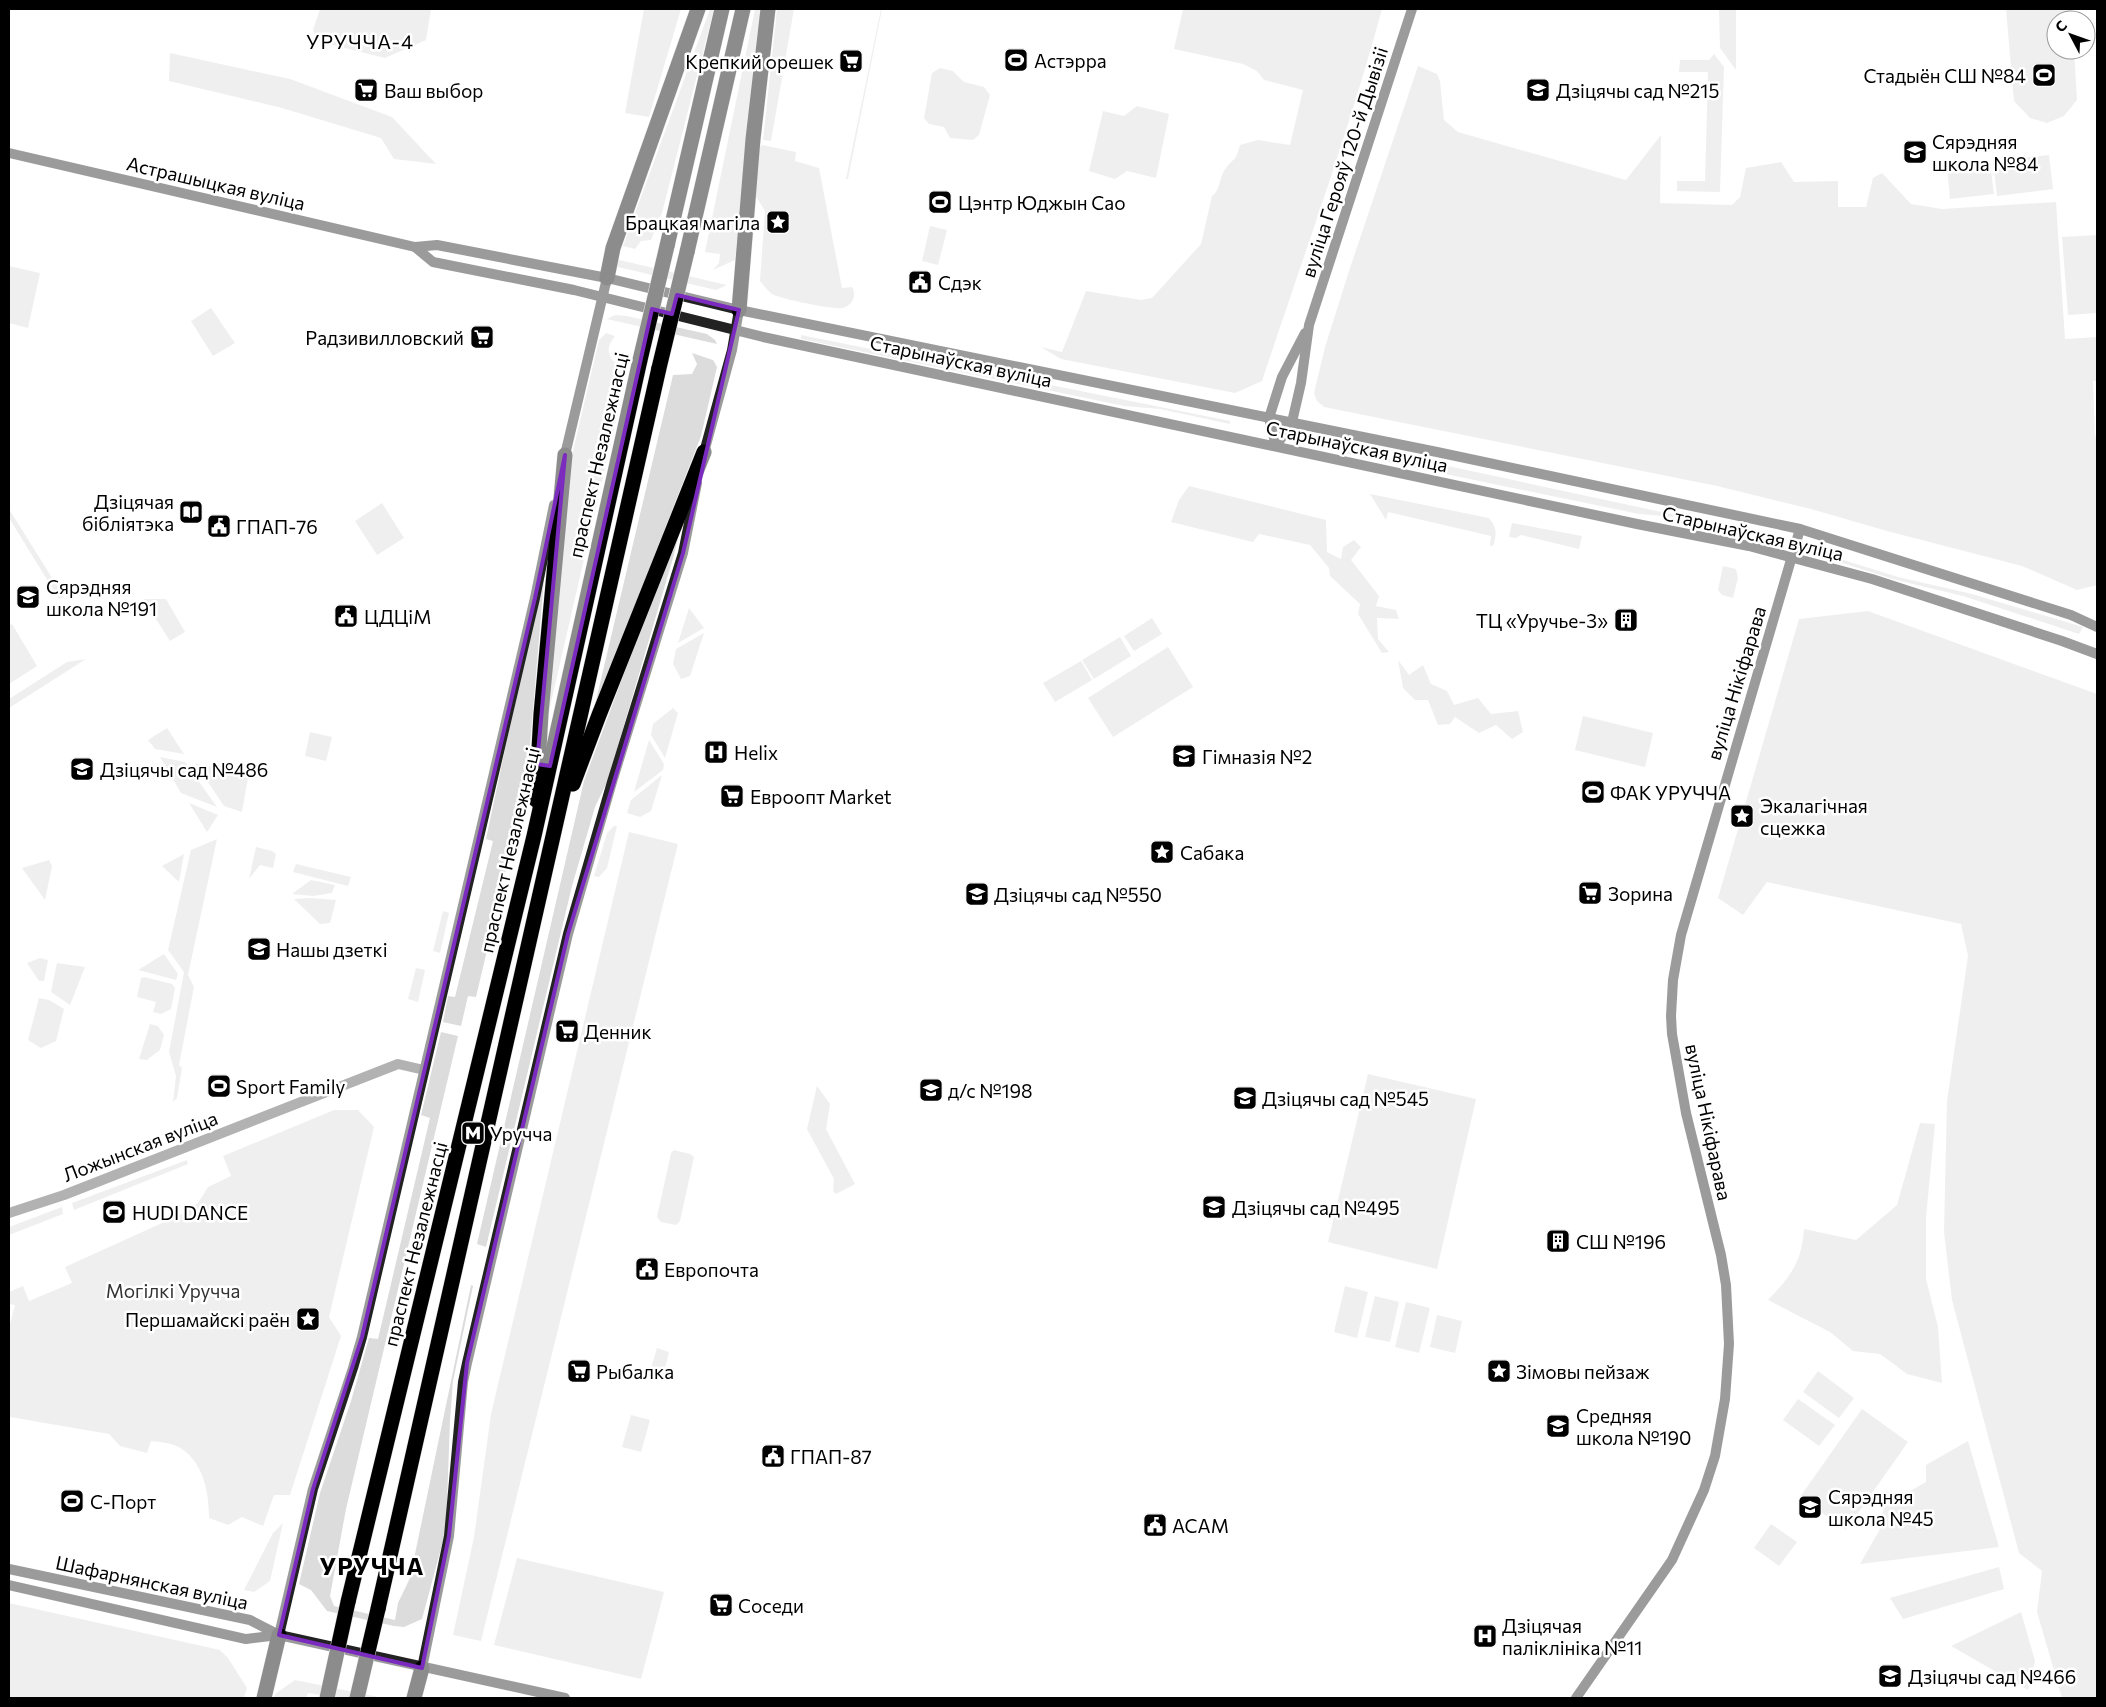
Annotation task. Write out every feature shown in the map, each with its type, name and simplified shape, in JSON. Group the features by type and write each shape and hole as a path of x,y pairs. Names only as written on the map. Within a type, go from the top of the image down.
{"highway":[{"path":"607,278 613,248 698,9"},
{"name":"праспект Незалежнасці","path":"327,1698 348,1602 534,836 640,360 722,9"},
{"name":"праспект Незалежнасці","path":"357,1698 659,368 743,9"},
{"path":"738,310 753,139 768,9"},
{"path":"552,842 598,715 704,452"},
{"path":"534,836 541,714 564,455"},
{"path":"264,1698 279,1635"},
{"path":"414,1698 422,1668"}],"main road":[{"name":"вуліца Герояў 120-й Дывізіі","path":"1269,418 1282,378 1309,325 1411,9"},
{"name":"Астрашыцкая вуліца","path":"9,153 415,248 436,245 607,278"},
{"name":"Астрашыцкая вуліца","path":"415,248 433,262 603,297"},
{"path":"565,1698 279,1635 313,1489 362,1338 535,598 564,455 607,278"},
{"name":"Старынаўская вуліца","path":"607,278 738,310 1292,422 1800,529 2070,615 2097,627"},
{"name":"Старынаўская вуліца","path":"603,297 735,330 1628,522 1736,543 1872,579 2096,650"},
{"path":"422,1668 449,1536 463,1382 568,934 612,782 683,553 704,452 732,350 738,310"},
{"name":"вуліца Герояў 120-й Дывізіі","path":"1292,422 1301,383 1309,325"},
{"path":"1269,418 1276,446"},
{"path":"1276,446 1292,422"},
{"name":"вуліца Нікіфарава","path":"1576,1698 1672,1560 1704,1490 1715,1456 1726,1399 1729,1344 1726,1285 1676,1060 1671,1016 1673,980 1686,916 1800,529"},
{"name":"Шафарнянская вуліца","path":"9,1569 250,1620 279,1635"},
{"name":"Шафарнянская вуліца","path":"9,1585 246,1638 279,1635"}],"street":[{"name":"Ложынская вуліца","path":"9,1213 64,1195 398,1064 424,1070"}],"highlighted area":[{"path":"677,295 739,310 683,553 568,934 467,1363 449,1536 422,1668 279,1635 313,1489 362,1337 535,598 565,455 537,764 550,766 652,309 672,314"}],"green space":[{"path":"320,9 431,9 426,40 385,58 317,41 313,30"},
{"path":"644,9 681,9 649,117 625,113"},
{"path":"710,9 714,9 662,213 651,240 641,241 635,249 623,246"},
{"path":"755,9 761,9 735,260 713,270 719,263 720,254 705,252"},
{"path":"777,9 794,9 771,141 763,140"},
{"path":"881,9 848,179 846,179"},
{"path":"1183,9 1382,9 1340,149 1262,381 1235,393 1061,359 1041,347 1062,352 1086,291 1141,300 1152,298 1201,244 1212,196 1217,190 1224,171 1236,157 1240,145 1258,140 1290,145 1303,90 1264,80 1257,71 1243,64 1174,49"},
{"path":"1719,9 1736,9 1736,70 1720,48"},
{"name":"Стадыён СШ №84","path":"2006,9 2071,9 2046,10 2046,60 2075,60 2077,100 2064,116 2047,123 2030,118 2014,101"},
{"path":"170,53 290,79 392,117 436,164 394,159 381,138 282,108 169,81"},
{"path":"1714,54 1724,67 1720,192 1677,191 1677,181 1705,181 1708,72 1679,72 1680,60 1709,60"},
{"path":"1418,66 1437,74 1440,81 1444,120 1458,132 1626,180 1661,135 1660,203 1732,205 1740,197 1746,168 1781,162 1794,182 1838,181 1838,207 1866,207 1873,178 1882,173 1911,204 1942,209 2056,202 2065,339 2097,337 2097,381 2093,381 2095,436 2097,438 2097,585 2077,590 2022,566 1811,509 1717,486 1324,407 1317,401 1314,393 1325,347"},
{"path":"940,68 953,71 964,82 984,87 990,95 979,135 973,140 950,138 944,127 929,124 924,118 932,73"},
{"path":"1137,106 1169,114 1156,178 1127,171 1115,179 1089,171 1103,111 1124,116"},
{"path":"762,145 796,152 795,161 819,168 842,288 852,287 854,293 852,302 846,307 838,308 808,304 779,297 770,292 760,281 765,211 755,195 757,150"},
{"path":"2049,155 2053,189 1997,196 1993,161"},
{"path":"1990,162 1994,194 1950,199 1947,167"},
{"path":"930,226 947,230 938,265 922,261"},
{"path":"2097,235 2097,313 2068,315 2062,237"},
{"path":"615,259 727,285 716,290 618,267"},
{"path":"9,266 40,273 28,328 9,323"},
{"path":"211,308 235,343 213,356 191,321"},
{"path":"615,315 707,334 717,344 607,319"},
{"path":"606,333 615,336 609,345 609,354 613,361 622,364 625,381 544,733 569,468 599,340"},
{"path":"801,335 1230,421 1230,424 1160,409 1124,406 801,339"},
{"path":"692,353 713,360 717,367 701,436 593,713 673,375 692,374 697,364"},
{"path":"1330,447 1404,462 1434,463 1745,530 1745,532 1675,517 1639,514 1329,450"},
{"path":"1189,486 1326,520 1327,552 1341,559 1343,547 1354,540 1361,547 1351,560 1379,596 1376,606 1396,610 1399,619 1377,618 1378,639 1389,652 1382,653 1358,614 1360,604 1330,576 1329,568 1310,545 1259,534 1253,542 1171,522 1179,500"},
{"path":"1370,494 1489,518 1494,525 1495,531 1493,546 1490,546 1491,536 1388,512 1386,520"},
{"path":"382,503 404,538 377,555 355,521"},
{"path":"686,507 673,558 608,780 595,807 572,886 486,1247 477,1244 584,781"},
{"path":"9,509 64,597 59,599 9,518"},
{"path":"1512,523 1582,536 1579,549 1521,535 1516,538 1509,537"},
{"path":"546,556 527,781 476,997 468,996 461,1026 443,1022 448,996 455,997 493,841 486,839"},
{"path":"1837,558 1898,577 1972,594 2083,627 2079,634 1963,596 1896,580 1836,561"},
{"path":"1723,566 1736,569 1738,578 1733,598 1722,595 1718,590"},
{"path":"143,599 166,599 185,632 170,641"},
{"path":"689,608 704,628 678,643"},
{"path":"1868,611 2097,694 2097,1698 2062,1698 2037,1612 2042,1571 2019,1553 1952,1300 1944,1232 1947,1101 1968,956 1961,924 1767,882 1743,915 1718,898 1799,619"},
{"path":"1152,618 1162,634 1134,651 1124,636"},
{"path":"12,624 37,666 9,684 9,626"},
{"path":"704,633 690,676 681,679 673,664 676,649"},
{"path":"1120,637 1131,656 1094,679 1082,660"},
{"path":"1168,647 1193,687 1113,737 1088,698"},
{"path":"86,659 9,708 9,699 67,662"},
{"path":"1398,660 1409,675 1423,665 1431,684 1447,691 1454,705 1478,698 1491,714 1518,711 1523,732 1512,739 1496,725 1479,733 1455,717 1450,724 1438,725 1428,700 1415,700 1403,688"},
{"path":"1081,661 1092,680 1055,702 1043,683"},
{"path":"673,708 678,713 665,758 651,735 653,724"},
{"path":"1583,716 1653,733 1645,767 1575,750"},
{"path":"167,728 184,754 155,749 148,740"},
{"path":"310,732 332,737 326,761 305,756"},
{"path":"649,740 664,764 663,770 634,792"},
{"path":"160,757 185,762 217,807 181,793"},
{"path":"195,763 248,777 242,812 224,806"},
{"path":"662,775 651,811 640,817 627,813 631,800"},
{"path":"189,803 218,815 207,832"},
{"path":"614,826 617,826 607,868 599,877 594,876 607,833"},
{"path":"629,832 678,844 481,1641 453,1635 474,1537 491,1414"},
{"path":"217,839 188,975 194,987 179,1065 182,1068 177,1098 173,1102 176,1076 169,1052 184,972 168,950 191,850"},
{"path":"256,847 272,851 276,854 273,868 260,865 249,879"},
{"path":"184,854 179,882 162,866"},
{"path":"49,860 52,866 45,900 22,868"},
{"path":"296,864 351,877 348,886 293,872"},
{"path":"311,880 335,885 332,893 313,896 292,894"},
{"path":"294,899 336,900 330,923 320,924"},
{"path":"443,911 449,913 440,953 433,951"},
{"path":"164,954 178,974 176,980 138,970"},
{"path":"40,958 48,960 44,981 39,981 27,963"},
{"path":"57,963 85,967 70,1005 51,992"},
{"path":"416,968 425,970 418,1002 408,999"},
{"path":"144,977 172,984 175,988 171,1009 161,1014 153,1012 156,1002 137,997 141,978"},
{"path":"39,998 49,1000 64,1009 56,1041 41,1048 28,1040"},
{"path":"150,1024 158,1026 164,1035 160,1050 147,1060 139,1059"},
{"path":"441,1032 458,1036 346,1509 330,1596 334,1606 395,1620 398,1603 410,1578 471,1285 473,1286 453,1381 446,1530 422,1619 404,1627 327,1611 311,1590 299,1584 320,1493 351,1401 369,1338 378,1339 430,1118 421,1115"},
{"path":"1368,1074 1476,1099 1437,1269 1328,1242"},
{"path":"817,1086 830,1104 826,1129 855,1184 836,1194 833,1191 834,1179 807,1129"},
{"name":"Могілкі Уручча","path":"334,1110 358,1110 374,1127 329,1317 341,1336 290,1495 274,1495 263,1526 242,1517 228,1525 209,1518 208,1499 200,1471 189,1455 175,1445 151,1441 147,1453 120,1446 109,1434 10,1417 9,1421 9,1328 15,1305 9,1304 9,1292 23,1286 29,1301 72,1283 65,1267 182,1214 198,1203 208,1187 231,1176 223,1156"},
{"path":"1920,1123 1935,1124 1926,1217 1926,1279 1938,1327 1942,1383 1907,1374 1880,1354 1853,1351 1830,1332 1768,1300 1783,1284 1794,1268 1801,1251 1804,1229 1856,1240 1897,1205"},
{"path":"674,1150 690,1154 694,1157 680,1221 676,1225 661,1222 657,1217 671,1153"},
{"path":"187,1160 188,1164 74,1210 72,1203"},
{"path":"62,1207 63,1214 9,1235 9,1227"},
{"path":"1345,1286 1368,1292 1357,1338 1334,1332"},
{"path":"1375,1296 1399,1302 1390,1342 1365,1337"},
{"path":"1406,1302 1430,1308 1419,1353 1395,1347"},
{"path":"1437,1315 1462,1321 1455,1353 1430,1347"},
{"path":"657,1348 669,1352 664,1372 651,1368"},
{"path":"1818,1371 1854,1398 1839,1418 1803,1392"},
{"path":"1798,1399 1835,1425 1819,1446 1783,1420"},
{"path":"1862,1409 1908,1442 1846,1530 1800,1497"},
{"path":"631,1415 650,1420 641,1452 622,1447"},
{"path":"1968,1441 1999,1547 1860,1564 1879,1531 1884,1506 1926,1482 1926,1465"},
{"path":"283,1523 270,1581 254,1592 244,1590 273,1533"},
{"path":"1771,1524 1797,1542 1779,1566 1754,1548"},
{"path":"517,1558 664,1592 641,1679 494,1645"},
{"path":"1999,1567 2004,1589 1903,1619 1890,1598"},
{"path":"9,1603 220,1650 228,1658 247,1688 244,1698 9,1698"},
{"path":"2021,1612 2035,1661 2028,1690 1951,1646"},
{"path":"295,1680 381,1698 338,1698 308,1693 306,1698 274,1698 275,1694"}],"place":[{"name":"Астэрра","path":"1016,60"},
{"name":"Крепкий орешек","path":"851,61"},
{"name":"Стадыён СШ №84","path":"2044,75"},
{"name":"Ваш выбор","path":"366,90"},
{"name":"Дзіцячы сад №215","path":"1538,90"},
{"name":"Сярэдняя школа №84","path":"1915,152"},
{"name":"Цэнтр Юджын Сао","path":"940,202"},
{"name":"Брацкая магіла","path":"778,222"},
{"name":"Сдэк","path":"920,282"},
{"name":"Радзивилловский","path":"482,337"},
{"name":"Дзіцячая бібліятэка","path":"191,512"},
{"name":"ГПАП-76","path":"219,526"},
{"name":"Сярэдняя школа №191","path":"28,597"},
{"name":"ЦДЦіМ","path":"346,616"},
{"name":"ТЦ «Уручье-3»","path":"1626,620"},
{"name":"Helix","path":"716,752"},
{"name":"Гімназія №2","path":"1184,756"},
{"name":"Дзіцячы сад №486","path":"82,769"},
{"name":"ФАК УРУЧЧА","path":"1593,792"},
{"name":"Евроопт Market","path":"732,796"},
{"name":"Экалагічная сцежка","path":"1742,816"},
{"name":"Сабака","path":"1162,852"},
{"name":"Зорина","path":"1590,893"},
{"name":"Дзіцячы сад №550","path":"977,894"},
{"name":"Нашы дзеткі","path":"259,949"},
{"name":"Денник","path":"567,1031"},
{"name":"Sport Family","path":"219,1086"},
{"name":"д/с №198","path":"931,1090"},
{"name":"Дзіцячы сад №545","path":"1245,1098"},
{"name":"Уручча","path":"473,1133"},
{"name":"Дзіцячы сад №495","path":"1214,1207"},
{"name":"HUDI DANCE","path":"114,1212"},
{"name":"СШ №196","path":"1558,1241"},
{"name":"Европочта","path":"647,1269"},
{"name":"Першамайскі раён","path":"308,1319"},
{"name":"Рыбалка","path":"579,1371"},
{"name":"Зімовы пейзаж","path":"1499,1371"},
{"name":"Средняя школа №190","path":"1558,1426"},
{"name":"ГПАП-87","path":"773,1456"},
{"name":"С-Порт","path":"72,1501"},
{"name":"Сярэдняя школа №45","path":"1810,1507"},
{"name":"АСАМ","path":"1155,1525"},
{"name":"Соседи","path":"721,1605"},
{"name":"Дзіцячая паліклініка №11","path":"1485,1636"},
{"name":"Дзіцячы сад №466","path":"1890,1676"}],"district":[{"name":"УРУЧЧА-4","path":"360,41"},
{"name":"УРУЧЧА","path":"372,1565"}]}
